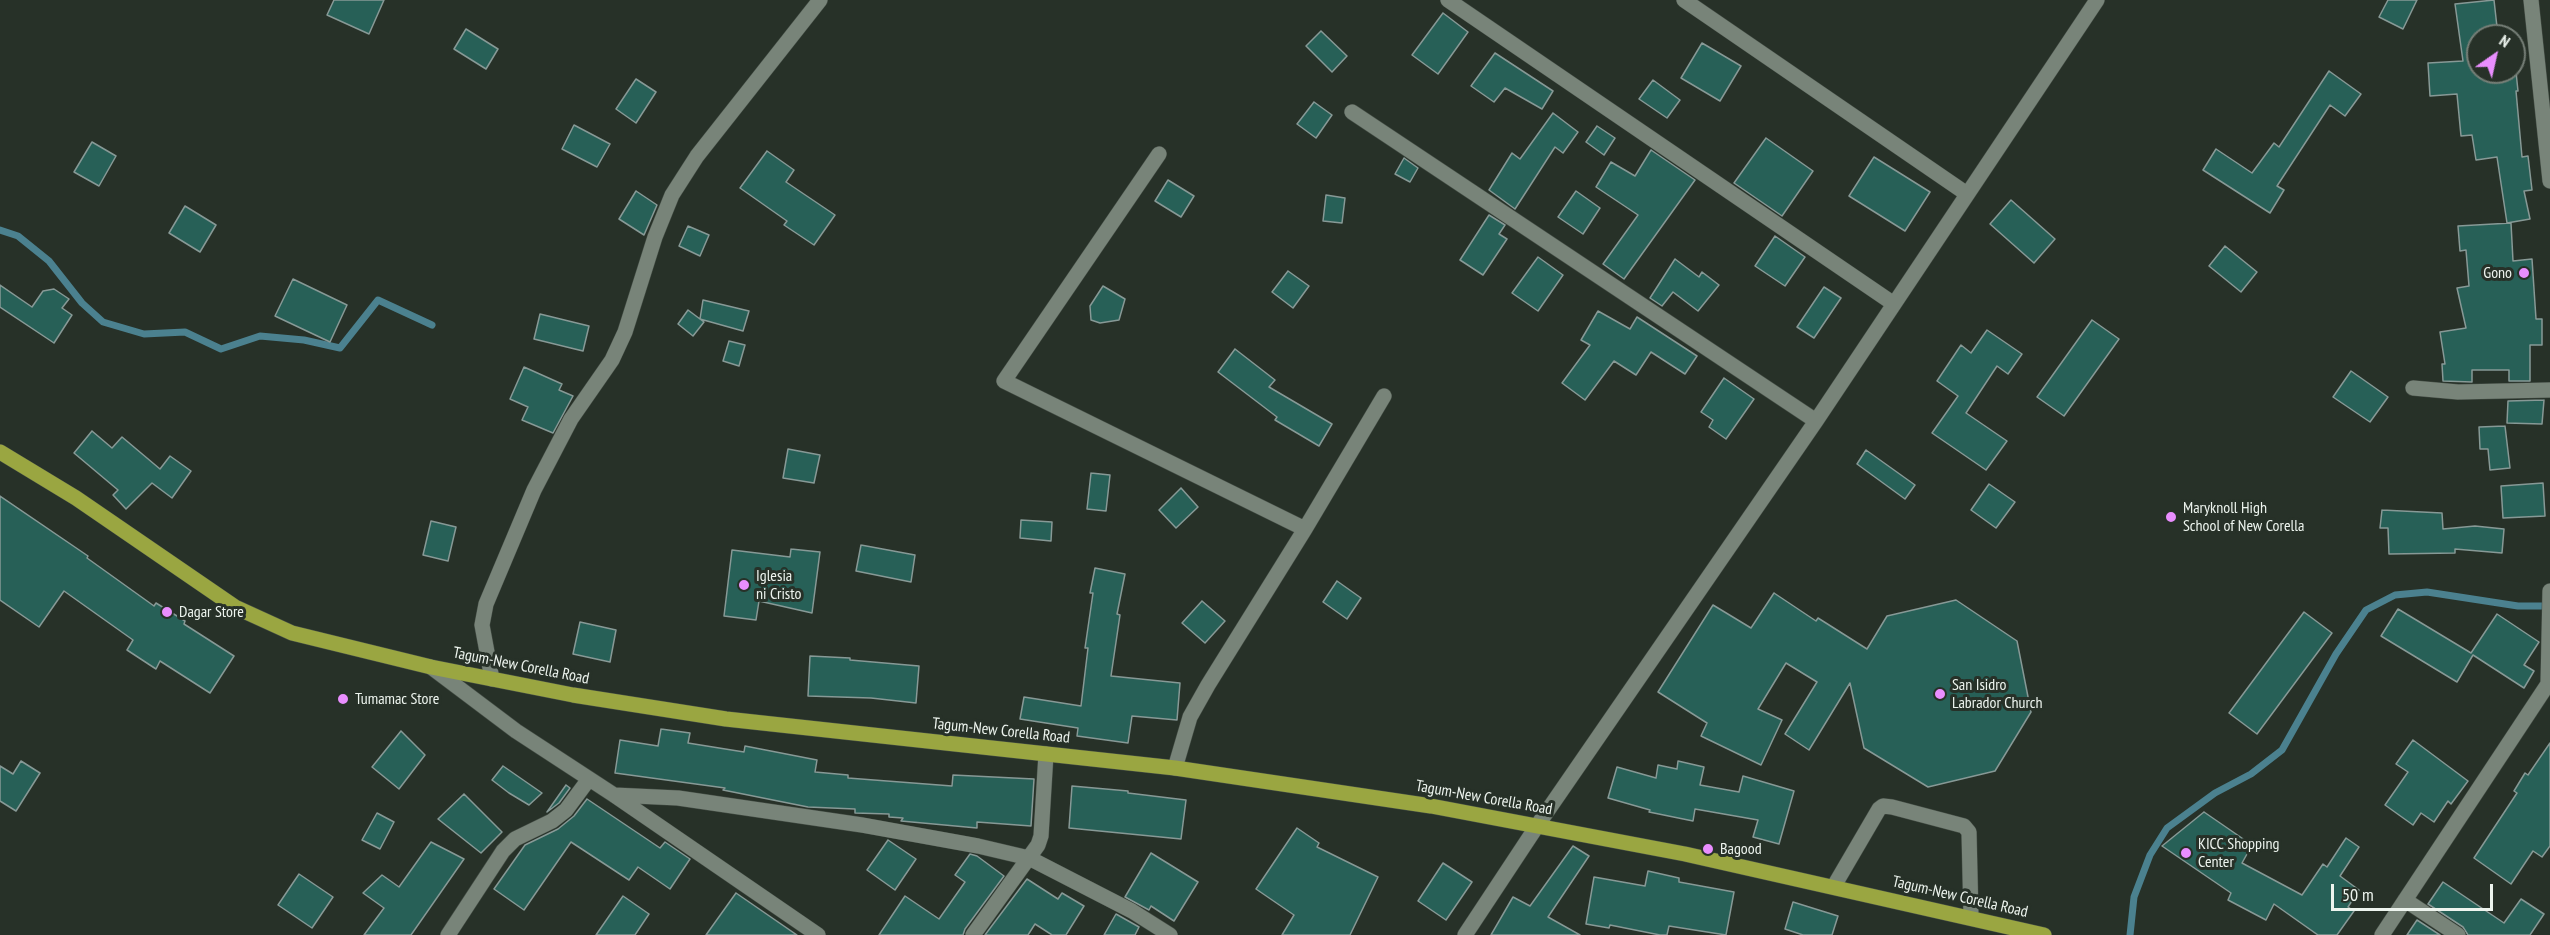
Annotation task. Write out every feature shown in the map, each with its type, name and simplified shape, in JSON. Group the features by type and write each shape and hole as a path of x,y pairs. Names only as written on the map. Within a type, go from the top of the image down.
{"main road":[{"name":"Tagum-New Corella Road","path":"0,452 76,498 235,607 292,633 431,667 573,695 726,719 1175,768 1431,806 1685,854 2044,935"}],"street":[{"path":"492,679 482,625 486,604 534,490 571,419 612,360 672,195 697,156 820,0"},
{"path":"1448,0 1894,304"},
{"path":"1684,0 1967,194"},
{"path":"1465,935 1537,826 1816,421 2097,0"},
{"path":"2531,0 2550,181"},
{"path":"1352,112 1816,421"},
{"path":"1159,154 1004,381 1305,529"},
{"path":"2413,388 2458,392 2550,390"},
{"path":"1175,768 1190,717 1384,396"},
{"path":"2382,935 2549,685 2550,591"},
{"path":"431,667 516,730 818,935"},
{"path":"972,935 1029,858 1041,836 1046,754"},
{"path":"448,935 503,851 515,839 552,821 566,810 588,779"},
{"path":"614,795 678,798 862,825 978,846 1029,858 1132,911 1170,935"},
{"path":"1834,886 1879,809 1883,806 1892,807 1964,826 1969,832 1971,917"},
{"path":"2405,900 2458,935"}],"building":[{"path":"334,0 384,0 369,34 327,15"},
{"path":"2388,0 2417,0 2403,29 2379,17"},
{"path":"2494,0 2497,24 2466,24 2466,84 2517,84 2522,157 2528,156 2532,190 2524,191 2530,219 2507,223 2497,157 2476,160 2472,135 2461,136 2457,94 2430,96 2428,63 2463,61 2455,4"},
{"path":"1443,13 1468,32 1438,74 1412,55"},
{"path":"466,29 498,49 486,69 454,49"},
{"path":"1321,31 1347,56 1332,72 1306,46"},
{"path":"1702,43 1741,66 1720,101 1681,78"},
{"path":"1495,53 1553,91 1542,109 1505,88 1494,102 1471,86"},
{"path":"2329,71 2361,94 2345,116 2330,105 2277,186 2284,190 2270,213 2203,170 2216,149 2252,173 2274,143 2279,147"},
{"path":"636,79 656,92 636,123 616,109"},
{"path":"1653,80 1680,100 1667,118 1639,99"},
{"path":"1314,102 1332,115 1316,138 1297,124"},
{"path":"1553,113 1578,132 1563,153 1555,147 1515,209 1489,190 1512,153 1520,159"},
{"path":"574,125 610,144 597,167 562,149"},
{"path":"1597,126 1615,138 1604,155 1586,142"},
{"path":"1766,138 1813,171 1782,216 1734,183"},
{"path":"92,142 116,156 99,186 74,172"},
{"path":"1651,150 1695,180 1624,279 1603,264 1638,215 1596,187 1611,162 1635,176"},
{"path":"767,151 794,170 786,182 835,215 814,245 784,225 787,221 740,188"},
{"path":"1874,157 1930,192 1905,231 1849,196"},
{"path":"1404,158 1418,168 1410,182 1395,174"},
{"path":"1168,180 1194,196 1181,217 1155,201"},
{"path":"636,191 657,205 644,235 619,219"},
{"path":"1576,191 1600,208 1583,234 1558,217"},
{"path":"1326,195 1345,198 1342,223 1323,221"},
{"path":"2011,200 2055,239 2034,263 1990,224"},
{"path":"185,206 216,225 200,252 169,233"},
{"path":"1489,215 1505,225 1499,234 1507,239 1483,275 1460,260"},
{"path":"2511,223 2513,261 2532,259 2536,319 2542,319 2542,345 2530,345 2530,381 2509,381 2509,370 2472,370 2472,382 2443,381 2442,364 2445,364 2440,332 2466,328 2457,288 2469,286 2466,250 2460,251 2458,226"},
{"path":"688,226 709,235 700,256 679,246"},
{"path":"1775,236 1805,257 1785,286 1755,266"},
{"path":"2225,246 2257,272 2241,292 2209,266"},
{"path":"1538,257 1563,275 1538,311 1512,293"},
{"path":"1675,259 1699,277 1702,272 1719,285 1698,311 1673,292 1662,306 1650,298"},
{"path":"1288,271 1309,286 1293,308 1272,292"},
{"path":"293,279 347,305 330,342 275,316"},
{"path":"0,285 32,307 43,291 54,289 69,299 62,308 72,315 54,343 0,307"},
{"path":"1103,286 1125,299 1119,320 1100,323 1091,320 1090,306"},
{"path":"1824,287 1841,298 1814,338 1797,327"},
{"path":"703,300 749,311 743,331 700,319"},
{"path":"688,310 704,322 693,336 678,324"},
{"path":"1598,311 1630,329 1637,317 1697,356 1685,374 1651,352 1636,375 1614,361 1585,400 1562,383 1590,345 1581,340"},
{"path":"540,314 589,326 583,351 534,339"},
{"path":"2092,320 2119,339 2064,416 2037,397"},
{"path":"1987,330 2022,354 2008,374 1997,366 1966,413 2007,441 1986,470 1932,433 1958,396 1937,381 1961,345 1971,353"},
{"path":"729,341 745,345 739,366 723,361"},
{"path":"1235,349 1275,380 1269,387 1332,424 1319,446 1275,420 1277,417 1218,372"},
{"path":"524,367 562,384 559,390 573,396 553,433 522,420 528,407 510,399"},
{"path":"2351,371 2388,397 2370,422 2333,397"},
{"path":"1724,378 1754,399 1726,439 1709,427 1713,420 1701,412"},
{"path":"2544,400 2542,424 2507,423 2508,401"},
{"path":"2505,426 2510,468 2490,470 2488,449 2480,449 2479,427"},
{"path":"92,431 112,448 122,437 160,469 170,456 191,471 172,498 152,483 126,509 113,495 118,490 74,453"},
{"path":"788,449 820,455 814,483 783,478"},
{"path":"1866,450 1915,485 1905,499 1857,464"},
{"path":"1091,473 1110,475 1106,511 1087,509"},
{"path":"2543,483 2545,516 2503,518 2501,486"},
{"path":"1989,484 2015,502 1996,528 1971,510"},
{"path":"1181,488 1198,507 1176,528 1159,510"},
{"path":"0,496 88,556 87,558 154,606 156,603 185,621 184,624 234,656 210,693 160,661 156,669 127,650 133,640 64,591 39,627 0,600"},
{"path":"2382,510 2442,513 2443,529 2475,526 2504,529 2502,553 2455,549 2455,553 2389,554 2388,528 2380,528"},
{"path":"1021,520 1052,522 1051,541 1020,538"},
{"path":"431,521 456,527 448,561 423,555"},
{"path":"861,545 915,555 911,582 856,571"},
{"path":"791,549 820,552 812,613 759,601 756,620 724,616 732,550 790,557"},
{"path":"1095,568 1125,574 1117,614 1120,615 1111,676 1180,683 1177,720 1132,716 1128,743 1077,736 1078,728 1020,719 1024,697 1081,706 1088,648 1085,648 1093,593 1090,593"},
{"path":"1337,581 1361,598 1347,619 1323,602"},
{"path":"1774,593 1816,621 1818,618 1867,649 1887,616 1956,600 2017,641 2031,712 1995,771 1928,787 1864,748 1850,683 1809,750 1785,734 1817,682 1786,663 1758,709 1782,720 1761,765 1701,736 1707,723 1658,692 1713,605 1751,628"},
{"path":"1202,601 1225,621 1205,643 1182,623"},
{"path":"2398,609 2471,653 2497,614 2539,642 2524,665 2534,671 2524,688 2473,655 2457,682 2381,636"},
{"path":"2304,612 2332,633 2257,734 2229,713"},
{"path":"580,622 616,630 610,662 573,654"},
{"path":"810,656 919,666 916,703 871,698 808,696"},
{"path":"661,729 690,733 688,743 744,752 745,746 817,760 815,772 848,775 848,778 952,786 953,775 1034,779 1031,826 977,822 977,828 901,821 903,818 889,817 889,814 855,813 855,809 808,807 723,790 725,788 615,773 620,740 658,746"},
{"path":"401,731 425,755 399,789 372,767"},
{"path":"2413,740 2468,781 2451,804 2448,801 2434,822 2421,813 2413,825 2385,805 2408,772 2396,764"},
{"path":"2550,743 2550,846 2542,857 2533,851 2511,884 2474,858 2517,793 2514,791 2525,773 2528,775"},
{"path":"21,761 40,773 16,811 0,801 0,766 13,774"},
{"path":"1678,761 1704,767 1700,785 1739,792 1743,776 1794,791 1779,844 1753,837 1758,820 1695,809 1693,821 1649,812 1650,810 1608,798 1617,767 1656,778 1658,765 1677,769"},
{"path":"503,766 542,793 529,805 509,793 492,780"},
{"path":"566,785 570,788 559,803 547,812"},
{"path":"1072,786 1128,791 1128,793 1186,800 1181,839 1069,828"},
{"path":"464,794 502,832 481,853 438,819"},
{"path":"587,799 660,848 665,842 690,859 670,889 638,867 629,880 571,842 524,910 494,889 525,845 558,829 574,816"},
{"path":"2204,812 2252,845 2242,863 2302,895 2323,864 2327,867 2346,838 2359,847 2340,876 2359,890 2348,907 2354,911 2337,935 2318,935 2274,904 2266,920 2228,900 2231,893 2162,846"},
{"path":"377,813 394,822 380,849 362,840"},
{"path":"1297,828 1319,843 1317,847 1378,877 1350,935 1282,935 1294,915 1256,889"},
{"path":"888,840 916,859 895,890 867,870"},
{"path":"431,842 464,859 411,935 364,935 384,908 363,893 382,875 399,887"},
{"path":"1573,846 1589,856 1548,917 1580,935 1491,935 1513,897 1530,906"},
{"path":"1151,853 1198,882 1174,921 1151,906 1149,910 1125,897"},
{"path":"970,854 977,856 1004,876 963,935 879,935 905,896 939,919 965,882 955,875"},
{"path":"1443,863 1472,882 1446,920 1418,901"},
{"path":"1648,871 1679,878 1679,882 1734,892 1726,935 1669,926 1667,935 1660,935 1610,925 1609,928 1586,924 1594,877 1645,886"},
{"path":"299,874 333,897 312,928 278,905"},
{"path":"1027,879 1058,899 1062,893 1084,906 1066,935 1052,935 1035,924 1028,935 985,935"},
{"path":"2443,882 2504,923 2521,899 2544,914 2530,935 2468,935 2463,927 2428,904"},
{"path":"736,893 797,935 706,935"},
{"path":"623,896 649,914 635,935 596,935"},
{"path":"1793,902 1838,916 1832,935 1803,935 1785,929"},
{"path":"1116,914 1139,927 1135,935 1104,935"},
{"path":"2417,920 2440,935 2407,935"}],"waterway":[{"path":"0,230 18,236 49,261 82,303 103,322 144,334 185,332 221,349 260,336 304,340 340,348 378,300 432,325"},
{"path":"2130,935 2134,897 2150,855 2167,828 2215,793 2251,774 2282,750 2336,654 2366,610 2395,595 2427,592 2518,606 2550,606"}],"place":[{"name":"Gono","path":"2524,273"},
{"name":"Maryknoll High School of New Corella","path":"2171,517"},
{"name":"Iglesia ni Cristo","path":"744,585"},
{"name":"Dagar Store","path":"167,612"},
{"name":"San Isidro Labrador Church","path":"1940,694"},
{"name":"Tumamac Store","path":"343,699"},
{"name":"Bagood","path":"1708,849"},
{"name":"KICC Shopping Center","path":"2186,853"}]}
